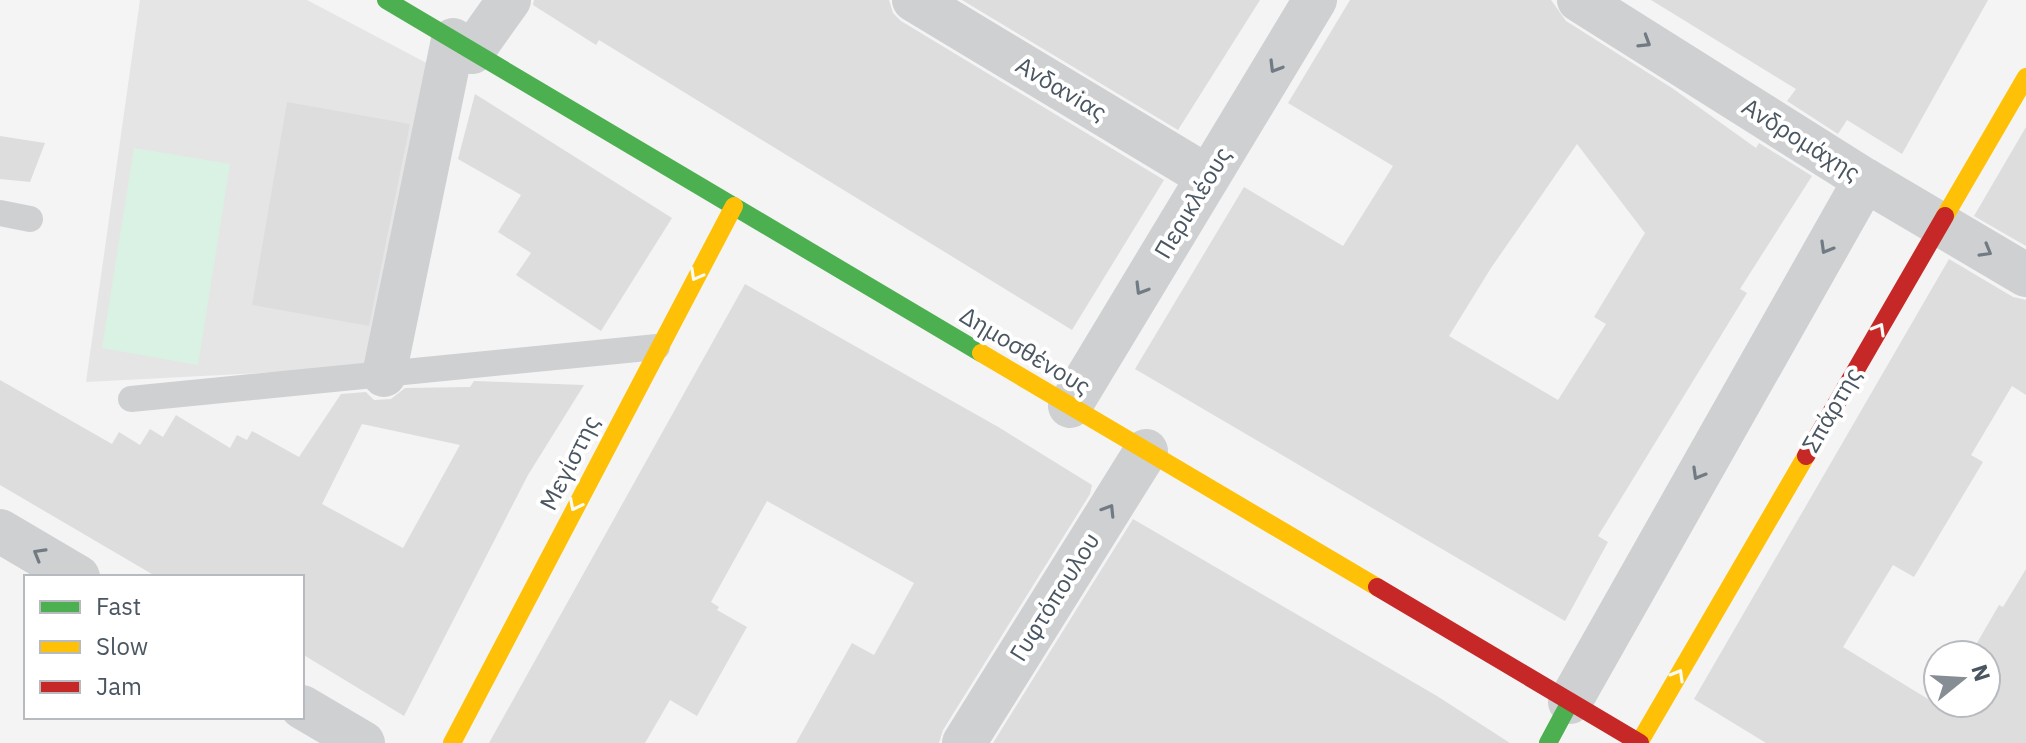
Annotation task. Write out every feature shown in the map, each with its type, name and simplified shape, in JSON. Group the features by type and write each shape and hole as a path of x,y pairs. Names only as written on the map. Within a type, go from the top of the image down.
{"street":[{"name":"Δημοσθένους","path":"386,0 1639,743"},
{"path":"384,375 462,46 509,0"},
{"name":"Ανδανiας","path":"914,0 1208,177"},
{"name":"Περικλέους","path":"1070,406 1315,0"},
{"name":"Ανδρομάχης","path":"1579,0 1865,180 2026,275"},
{"name":"Σπάρτης","path":"1639,743 2026,77"},
{"path":"1548,743 1865,180"},
{"name":"Μεγίστης","path":"452,743 657,347 734,206"},
{"name":"Γυφτόπουλου","path":"964,743 1146,451"},
{"path":"0,531 75,575"},
{"path":"304,708 363,743"}],"lane":[{"path":"0,213 30,219"},
{"path":"131,399 657,347"}],"shaded area":[{"path":"140,0 307,0 436,68 376,367 86,382"}],"green space":[{"path":"134,148 230,164 198,365 102,348"}],"building":[{"path":"534,0 889,0 893,13 901,21 1164,180 1072,330 599,40 596,45 533,5"},
{"path":"962,0 1260,0 1178,130"},
{"path":"1350,0 1551,0 1566,21 1672,88 1756,148 1759,143 1812,176 1740,289 1747,293 1598,536 1608,542 1565,621 1135,369 1244,187 1343,246 1393,166 1288,103","holes":["1577,144 1645,233 1594,317 1606,324 1558,400 1449,336 1491,268"]},
{"path":"1651,0 1988,0 1902,154 1847,120 1838,134 1787,101 1796,89"},
{"path":"475,94 672,218 601,331 516,275 531,253 498,232 521,195 458,159"},
{"path":"287,102 410,124 369,326 252,305"},
{"path":"2026,127 2026,246 1974,216"},
{"path":"0,136 45,143 30,182 0,179"},
{"path":"1949,259 2013,297 2026,300 2026,395 2012,386 1971,455 1983,462 1914,577 1893,565 1843,647 1922,695 1922,719 2002,719 2002,639 1979,639 1999,605 2003,607 2026,569 2026,743 1766,743 1694,699"},
{"path":"745,284 1000,428 1092,485 1090,494 943,730 939,743 796,743 852,643 874,655 914,583 767,501 711,602 719,607 717,610 747,627 697,716 670,700 645,743 489,743"},
{"path":"0,380 112,444 119,432 140,445 150,429 163,437 176,415 230,448 237,435 247,440 252,431 299,457 341,394 366,392 374,400 391,399 405,388 470,387 474,381 584,385 528,475 404,716 304,655 304,575 154,575 0,485","holes":["362,424 460,445 403,548 322,504"]},
{"path":"1133,519 1437,696 1510,743 993,743"}],"traffic: fast":[{"path":"386,0 981,353"},
{"path":"1548,743 1570,702"}],"traffic: slow":[{"path":"1945,216 2026,77"},
{"path":"452,743 734,206"},
{"path":"981,353 1377,587"},
{"path":"1639,743 1806,456"}],"traffic: jam":[{"path":"1806,456 1945,216"},
{"path":"1377,587 1640,743"}]}
